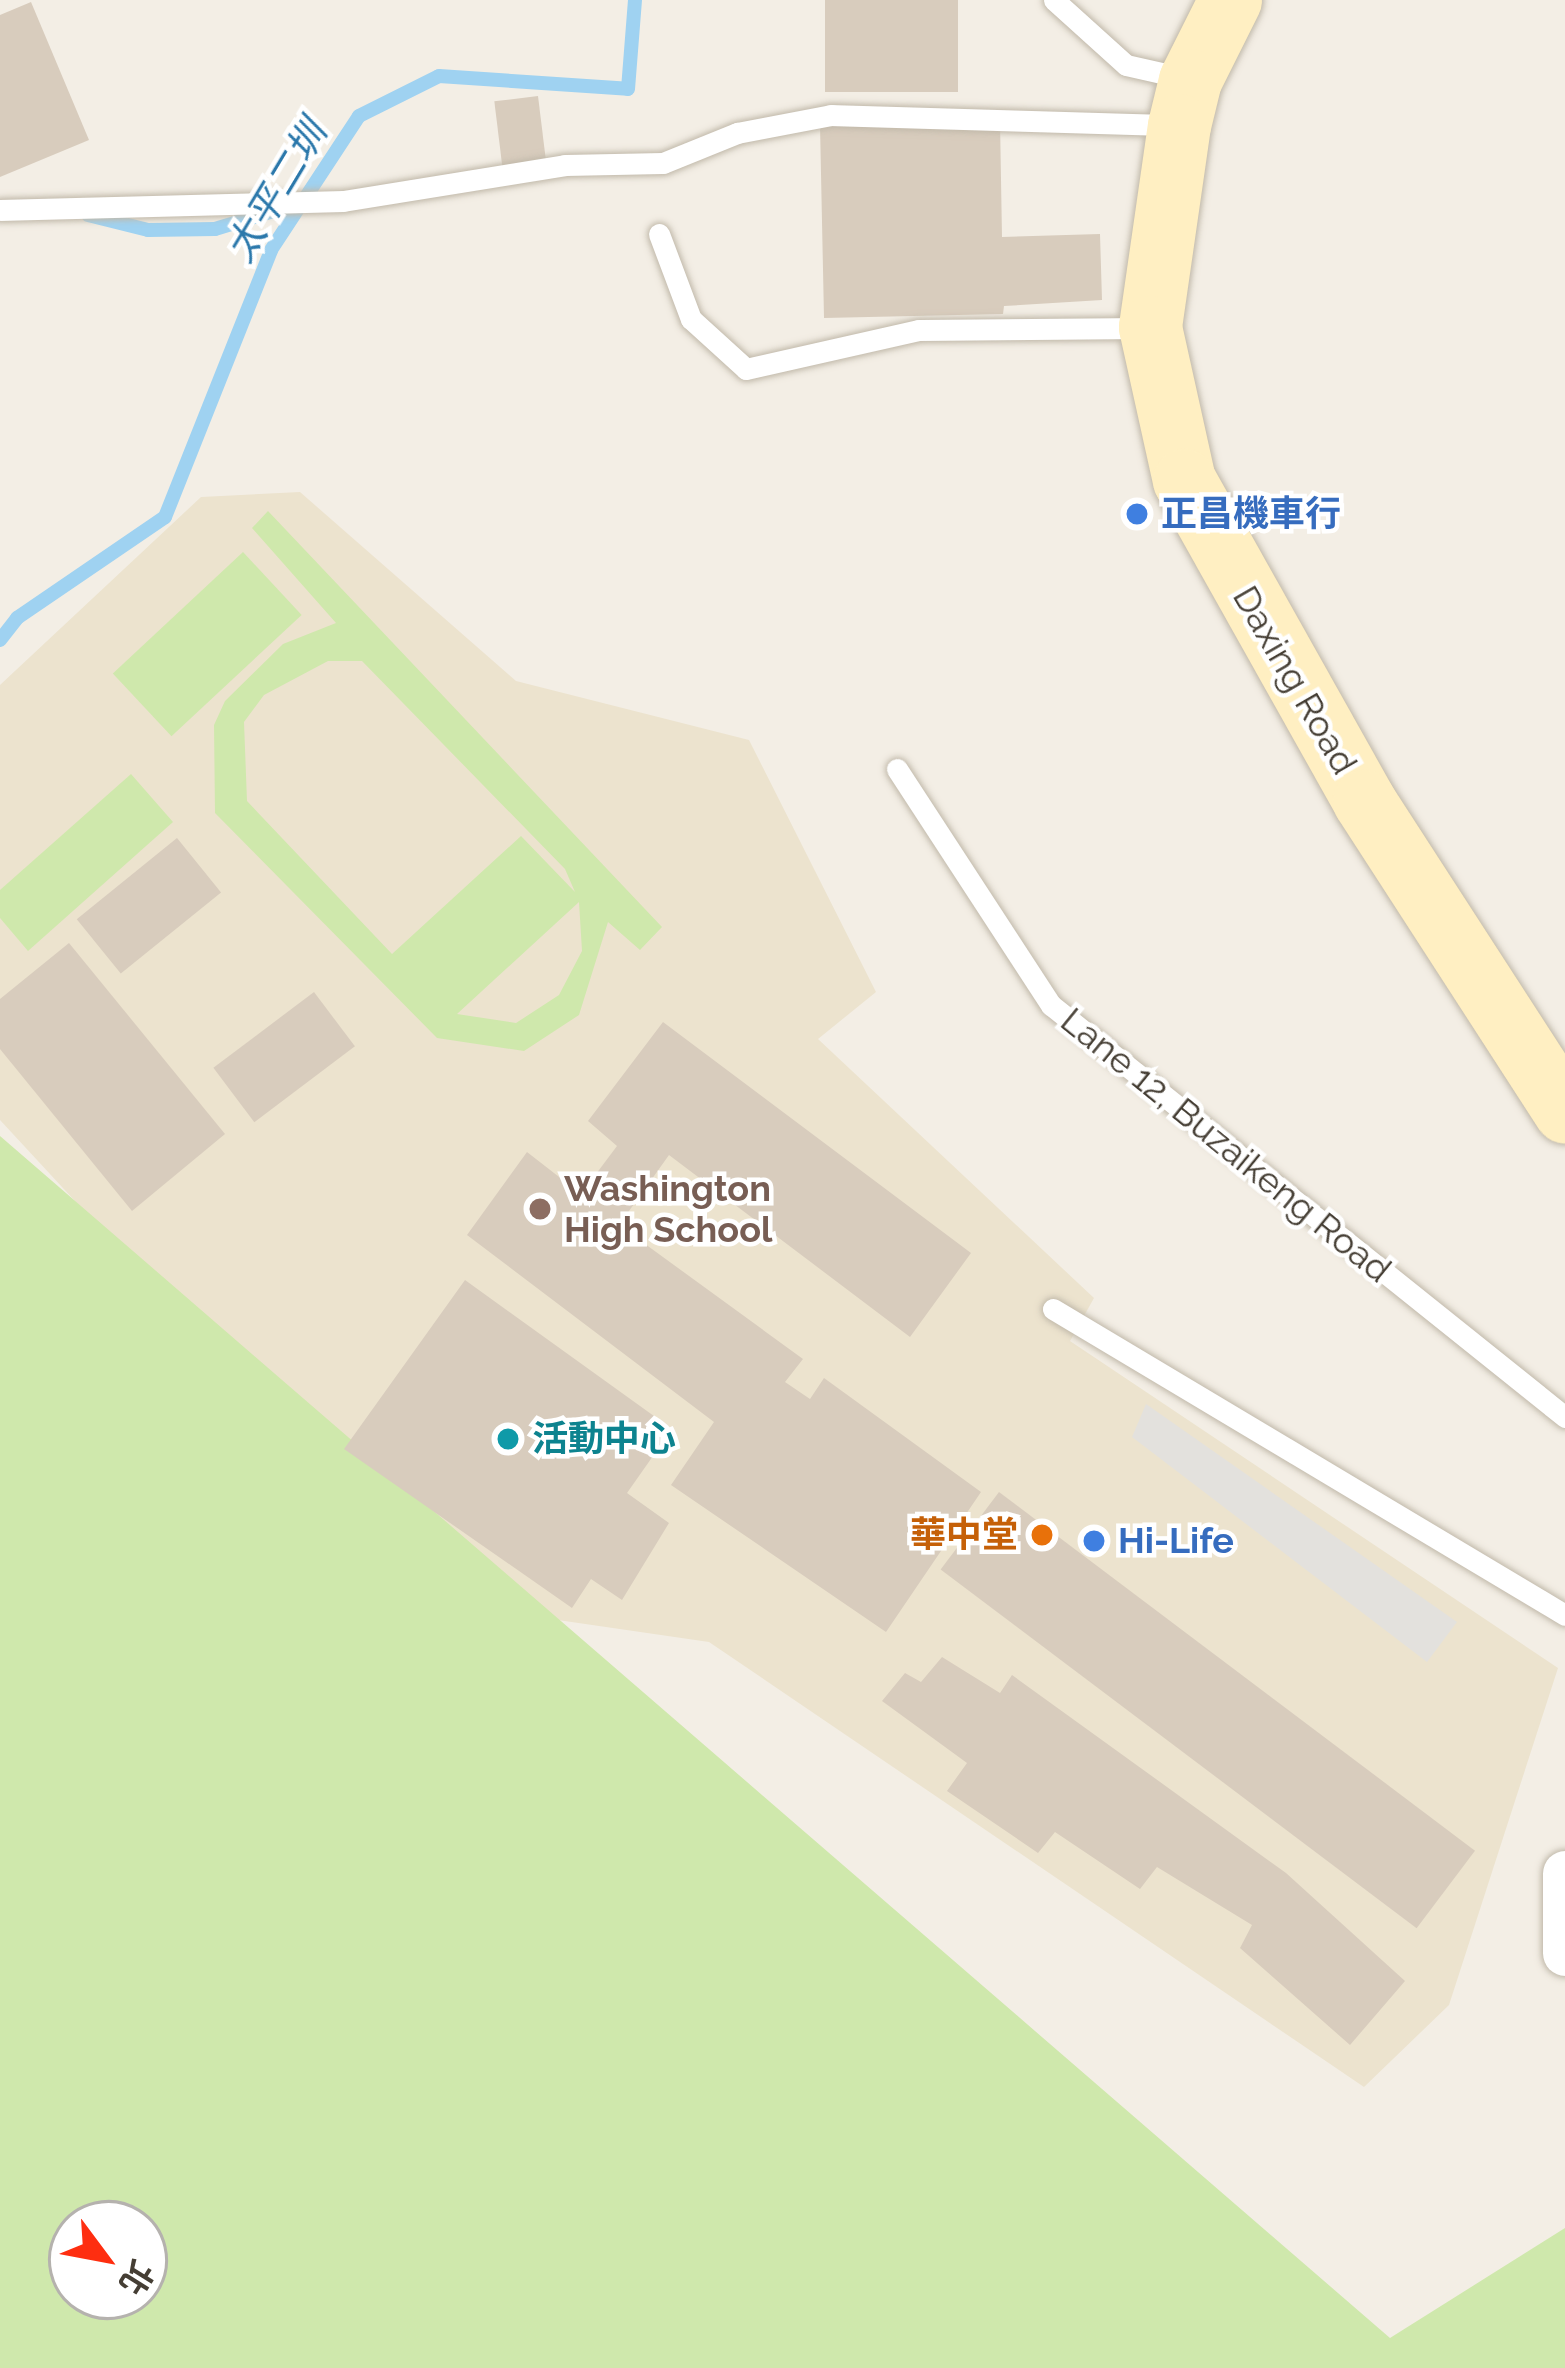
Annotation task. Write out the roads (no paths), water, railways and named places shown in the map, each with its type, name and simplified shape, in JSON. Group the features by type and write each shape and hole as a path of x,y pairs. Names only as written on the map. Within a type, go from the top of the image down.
{"main road":[{"name":"Daxing Road","path":"1230,0 1184,102 1150,328 1184,480 1364,801 1565,1112"}],"street":[{"path":"1565,1873 1565,1953"}],"lane":[{"path":"1054,0 1126,65 1184,102"},
{"path":"0,210 343,201 565,165 663,163 736,133 831,115 1184,102"},
{"path":"658,234 691,320 746,369 919,330 1150,328"},
{"name":"Lane 12, Buzaikeng Road","path":"897,770 1051,1005 1565,1417"},
{"path":"1054,1309 1565,1615"}],"waterway":[{"name":"太平二圳","path":"0,640 17,618 165,517 271,250 359,116 439,76 628,89 635,0"},
{"path":"88,215 148,230 215,229 283,208"}],"place":[{"name":"正昌機車行","path":"1137,514"},
{"name":"Washington High School","path":"540,1209"},
{"name":"活動中心","path":"508,1439"},
{"name":"華中堂","path":"1042,1535"},
{"name":"Hi-Life","path":"1094,1541"}]}
